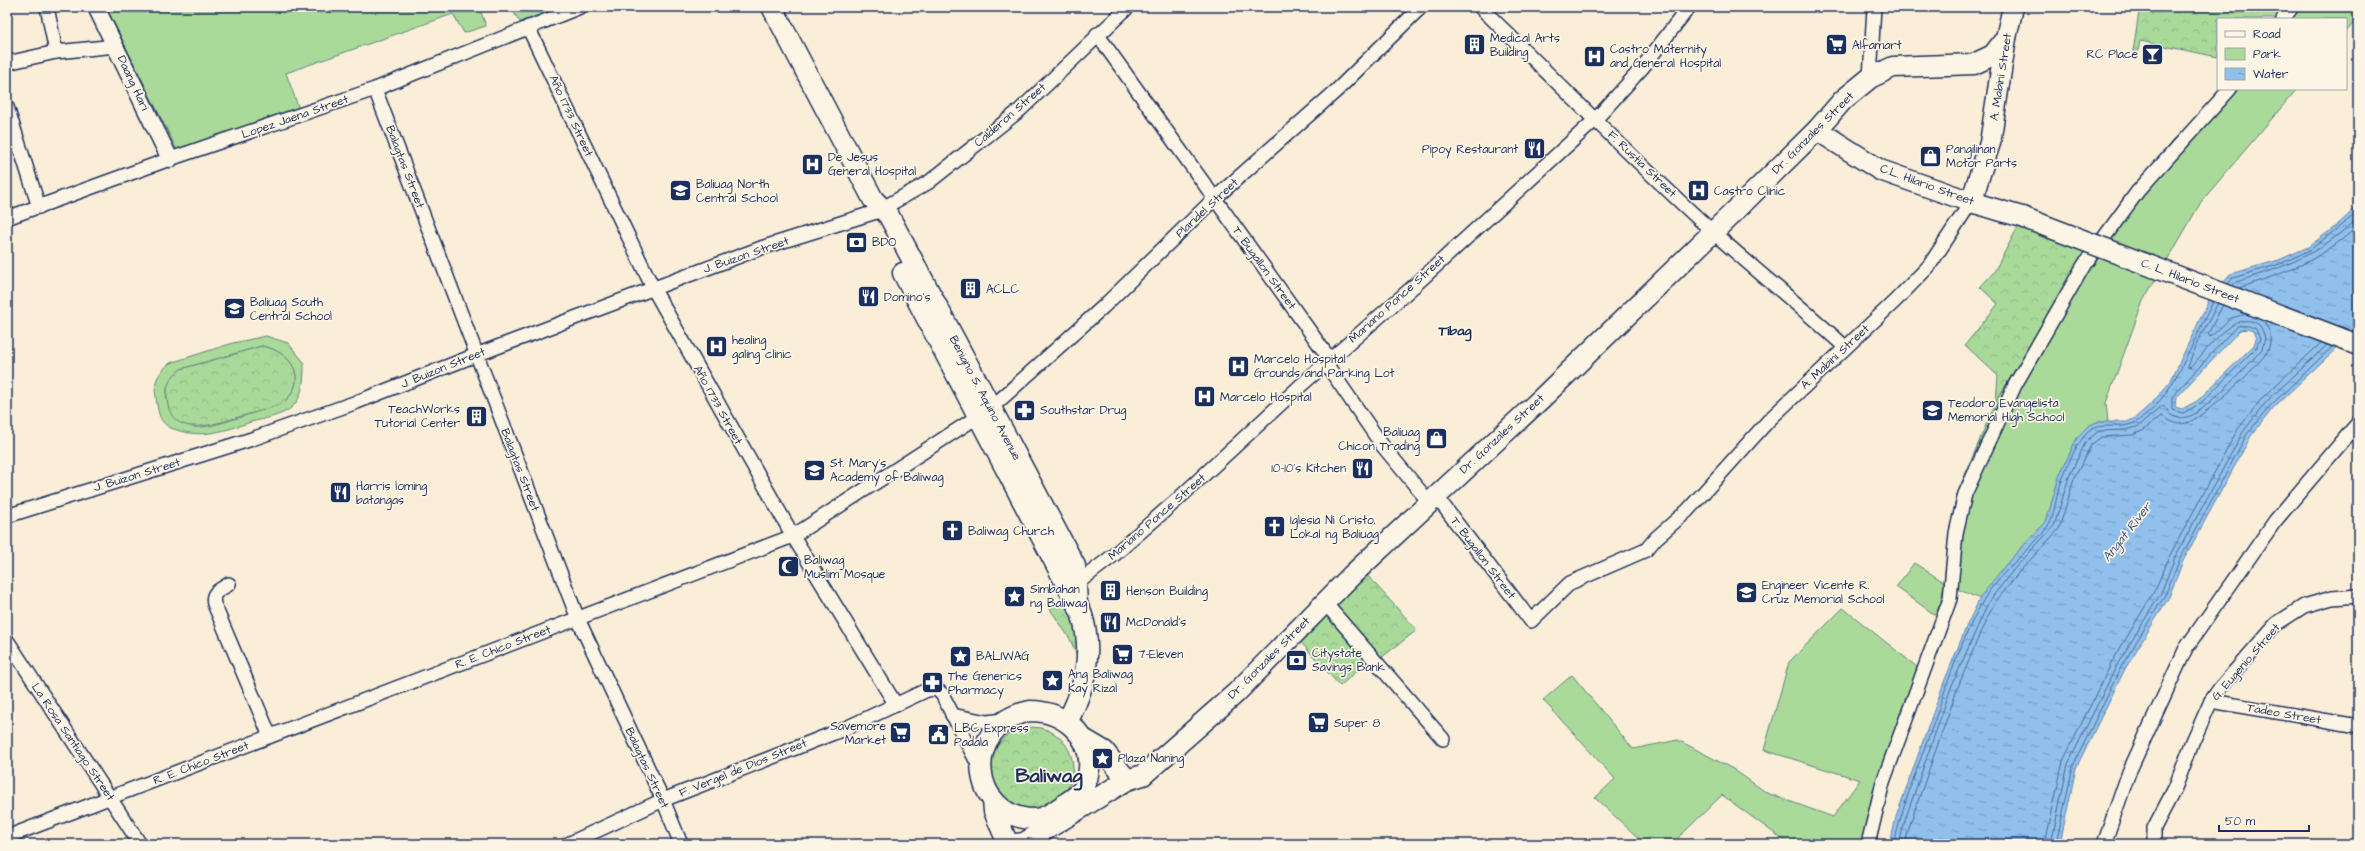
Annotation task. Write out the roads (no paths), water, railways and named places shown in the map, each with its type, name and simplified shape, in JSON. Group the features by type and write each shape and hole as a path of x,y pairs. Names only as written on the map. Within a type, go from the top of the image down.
{"main road":[{"name":"Benigno S. Aquino Avenue","path":"772,7 877,207 877,223 984,411 1074,593 1086,627 1088,654 1080,698 1067,722"},
{"name":"A. Mabini Street","path":"1971,202 1990,142 2006,38 2013,7"},
{"name":"Dr. Gonzales Street","path":"1016,844 1024,843 1127,780 1143,775 1190,735 1432,499 1542,398 1817,130 1843,100 1870,78 1893,67 1974,64 1993,54 2006,38"},
{"name":"C.L. Hilario Street","path":"1817,130 1880,170 1971,202 2022,217"},
{"name":"C. L. Hilario Street","path":"2022,217 2358,344"},
{"path":"1044,816 1036,819 1019,816 1004,809 993,800 985,786 981,770 982,754 985,744 991,734 1004,720 1020,713 1040,711 1056,715 1067,722 1082,738 1104,751 1127,780"},
{"path":"993,800 994,811 1008,844 1018,833 1073,799 1085,785 1090,760 1082,738"}],"street":[{"path":"47,7 56,52"},
{"name":"Daang Hari","path":"96,7 170,159"},
{"name":"Lopez Jaena Street","path":"7,218 170,159 375,90 528,26 580,7"},
{"name":"Calderon Street","path":"877,207 929,182 1020,110 1097,34 1128,7"},
{"name":"Plaridel Street","path":"984,411 1103,307 1214,199 1336,92 1421,7"},
{"name":"F. Rustia Street","path":"1480,7 1712,231 1766,280 1804,308 1845,347"},
{"name":"Mariano Ponce Street","path":"1074,593 1328,361 1414,286 1596,119 1642,68 1689,7"},
{"path":"1870,78 1874,7"},
{"path":"2284,18 2292,7"},
{"name":"Año 1733 Street","path":"528,26 653,288 792,536 896,705"},
{"name":"T. Bugallon Street","path":"1097,34 1326,354 1329,368 1382,445 1432,499 1531,621"},
{"path":"7,63 56,52 116,46"},
{"name":"Balagtas Street","path":"375,90 578,619 663,800 681,844"},
{"path":"1868,844 1883,782 1950,599 1956,533 1965,494 2014,385 2084,265 2138,191 2229,90"},
{"path":"7,107 39,207"},
{"name":"A. Mabini Street","path":"1531,621 1570,583 1646,550 1656,538 1688,511 1769,420 1895,301 1929,266 1971,202"},
{"name":"J. Buizon Street","path":"7,516 252,439 357,402 653,288 877,207"},
{"name":"R. E. Chico Street","path":"7,837 792,536 984,411"},
{"path":"2104,844 2130,772 2186,648 2275,521 2358,423"},
{"path":"229,584 214,593 212,597 270,736"},
{"name":"G. Eugenio Street","path":"2154,844 2154,828 2175,788 2193,741 2211,701 2276,624 2304,606 2332,598 2358,596"},
{"path":"1325,603 1443,739"},
{"name":"La Rosa Santiago Street","path":"7,640 140,844"},
{"path":"896,705 927,690 936,689 942,694 981,770"},
{"name":"Tadeo Street","path":"2211,701 2358,726"},
{"name":"F. Vergel de Dios Street","path":"568,844 663,800 844,729 896,705"},
{"path":"952,715 987,722 1004,720"}],"water":[{"name":"Angat River","path":"2358,206 2358,328 2274,407 2251,436 2183,561 2169,597 2125,669 2076,768 2060,844 1890,844 1896,817 1944,682 1967,625 1981,596 2008,562 2046,522 2060,474 2078,436 2088,426 2097,422 2127,422 2135,418 2153,402 2170,382 2211,296 2230,274 2279,260 2308,247 2336,226","holes":["2247,329 2253,331 2256,339 2254,345 2197,401 2182,409 2175,407 2176,398 2240,330"]}],"place":[{"name":"Medical Arts Building","path":"1474,45"},
{"name":"Alfamart","path":"1836,45"},
{"name":"RC Place","path":"2153,54"},
{"name":"Castro Maternity and General Hospital","path":"1594,56"},
{"name":"Pipoy Restaurant","path":"1534,149"},
{"name":"Pangilinan Motor Parts","path":"1931,156"},
{"name":"De Jesus General Hospital","path":"813,164"},
{"name":"Baliuag North Central School","path":"680,191"},
{"name":"Castro Clinic","path":"1698,191"},
{"name":"BDO","path":"856,242"},
{"name":"ACLC","path":"971,289"},
{"name":"Domino's","path":"869,297"},
{"name":"Baliuag South Central School","path":"234,309"},
{"name":"healing galing clinic","path":"717,347"},
{"name":"Marcelo Hospital Grounds and Parking Lot","path":"1239,366"},
{"name":"Marcelo Hospital","path":"1205,397"},
{"name":"Southstar Drug","path":"1024,410"},
{"name":"Teodoro Evangelista Memorial High School","path":"1932,410"},
{"name":"TeachWorks Tutorial Center","path":"476,416"},
{"name":"Baliuag Chicon Trading","path":"1436,439"},
{"name":"10-10's Kitchen","path":"1362,468"},
{"name":"St. Mary's Academy of Baliwag","path":"815,470"},
{"name":"Harris loming batangas","path":"341,493"},
{"name":"Iglesia Ni Cristo, Lokal ng Baliuag","path":"1274,527"},
{"name":"Baliwag Church","path":"952,531"},
{"name":"Baliwag Muslim Mosque","path":"788,567"},
{"name":"Henson Building","path":"1111,591"},
{"name":"Engineer Vicente R. Cruz Memorial School","path":"1747,592"},
{"name":"Simbahan ng Baliwag","path":"1015,596"},
{"name":"McDonald's","path":"1110,622"},
{"name":"7-Eleven","path":"1122,654"},
{"name":"BALIWAG","path":"961,656"},
{"name":"Citystate Savings Bank","path":"1297,660"},
{"name":"Ang Baliwag Kay Rizal","path":"1053,681"},
{"name":"The Generics Pharmacy","path":"932,683"},
{"name":"Super 8","path":"1318,723"},
{"name":"Savemore Market","path":"901,733"},
{"name":"LBC Express Padala","path":"939,735"},
{"name":"Plaza Naning","path":"1102,758"}],"district":[{"name":"Tibag","path":"1455,331"},
{"name":"Baliwag","path":"1049,776"}]}
